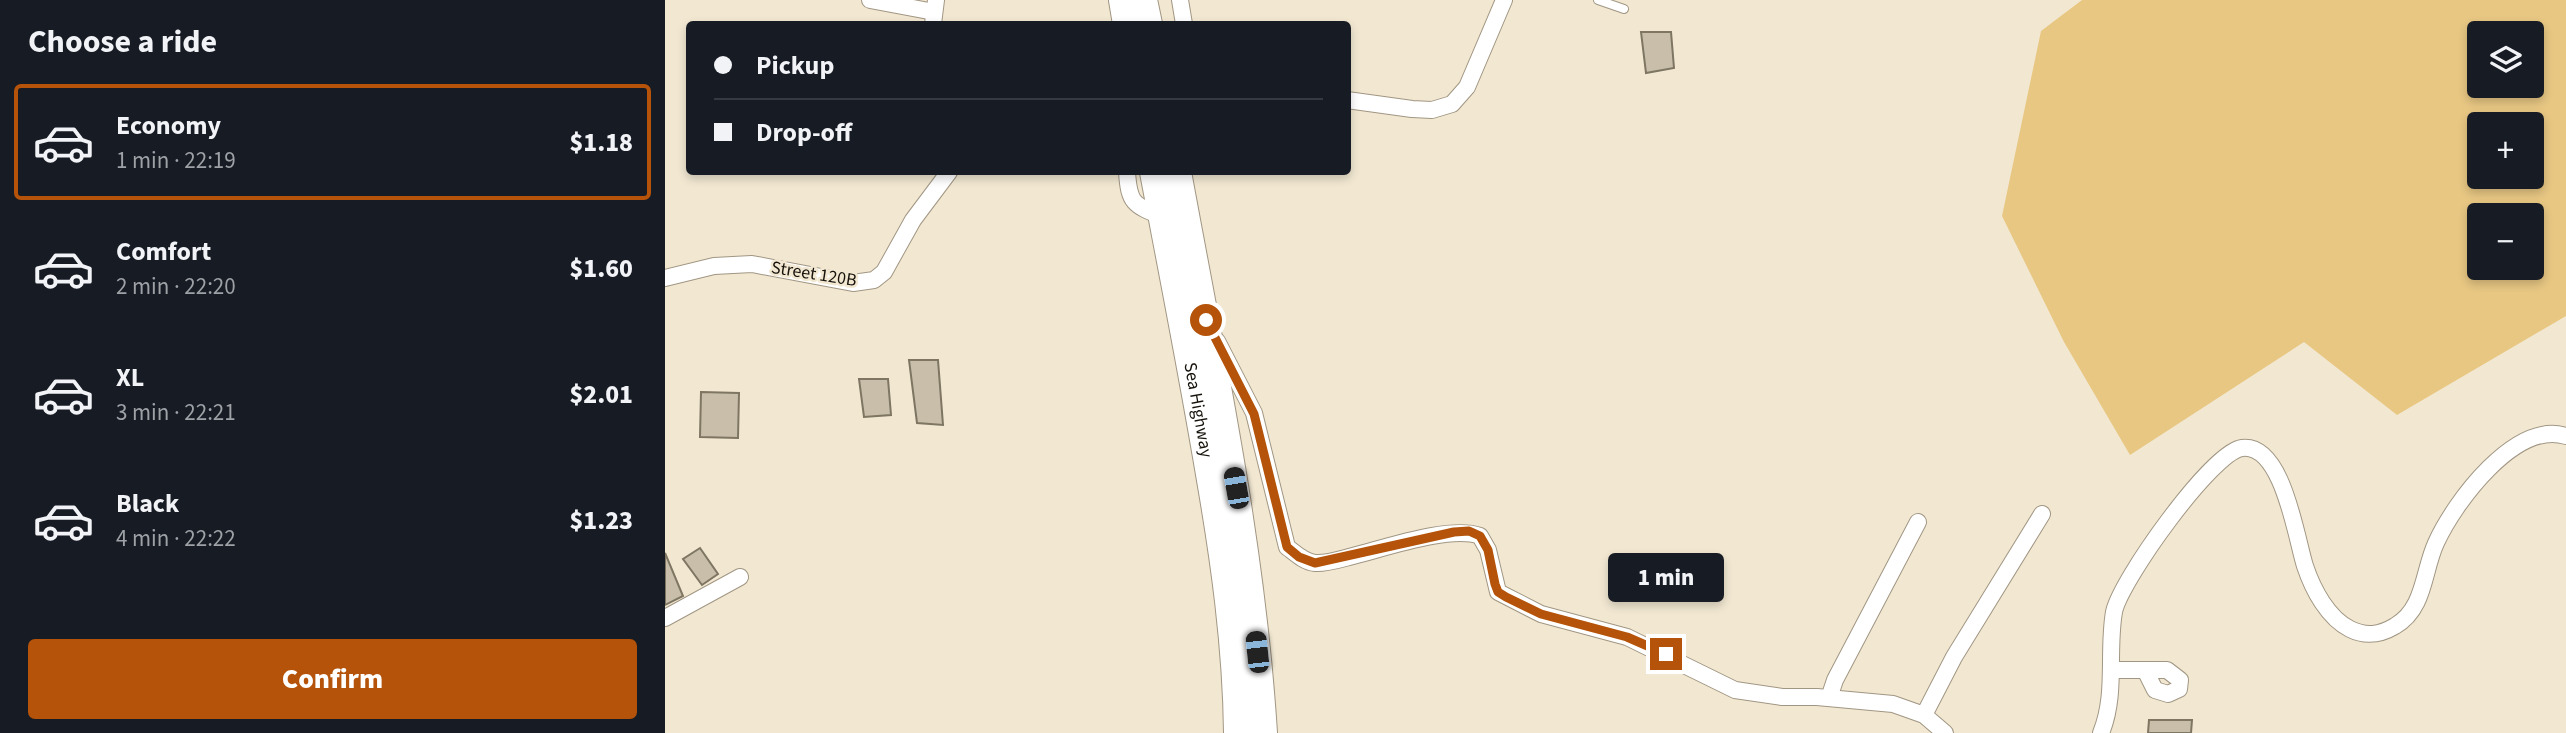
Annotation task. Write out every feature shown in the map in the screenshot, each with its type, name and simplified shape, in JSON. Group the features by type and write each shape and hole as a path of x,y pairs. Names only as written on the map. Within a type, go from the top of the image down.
{"highway":[{"path":"1123,0 1126,21"},
{"path":"1143,0 1147,21"},
{"name":"Sea Highway","path":"1155,175 1174,215 1206,320 1236,488 1258,662 1263,733"},
{"name":"Sea Highway","path":"1177,175 1174,215 1223,550 1238,687 1238,733"},
{"path":"1174,215 1190,175"}],"street":[{"path":"870,0 934,12"},
{"path":"1180,0 1184,21"},
{"path":"1351,101 1432,110 1452,104 1467,87 1504,0"},
{"name":"Street 120B","path":"665,278 714,266 752,264 853,283 874,280 884,272 913,220 947,175"},
{"path":"1127,175 1128,192 1134,202 1143,209 1174,215"},
{"path":"1206,320 1254,414 1287,547 1299,557 1315,563 1338,560 1454,532 1469,531 1480,536 1488,550 1498,592 1550,617 1627,637 1735,690 1782,697 1893,704 1924,715 1945,733"},
{"path":"2101,733 2106,717 2112,670 2114,613 2118,597 2133,570 2165,526 2216,465 2237,449 2256,450 2264,455 2275,471 2296,527 2306,568 2330,613 2344,626 2359,634 2371,635 2399,625 2410,614 2419,600 2428,561 2449,517 2478,480 2518,445 2538,435 2557,433 2566,436"},
{"path":"1924,715 1954,657 2042,514"},
{"path":"1829,698 1835,680 1919,522"},
{"path":"665,618 705,599 740,577"},
{"path":"2112,670 2146,671"}],"lane":[{"path":"1598,0 1624,9"}],"shaded area":[{"path":"2082,0 2566,0 2566,316 2397,415 2304,342 2130,455 2064,342 2002,216 2041,31"}],"building":[{"path":"1641,32 1671,32 1674,68 1646,73"},
{"path":"909,360 938,360 943,425 917,423"},
{"path":"859,379 888,379 891,415 864,417"},
{"path":"701,392 739,393 738,438 700,437"},
{"path":"700,548 718,574 702,585 683,559"},
{"path":"665,553 683,596 665,605"},
{"path":"2149,720 2192,720 2191,733 2148,733"}],"route":[{"path":"1206,320 1254,414 1287,547 1299,557 1315,563 1338,560 1454,532 1469,531 1480,536 1488,550 1498,592 1506,597 1541,614 1627,637 1666,654"}]}
